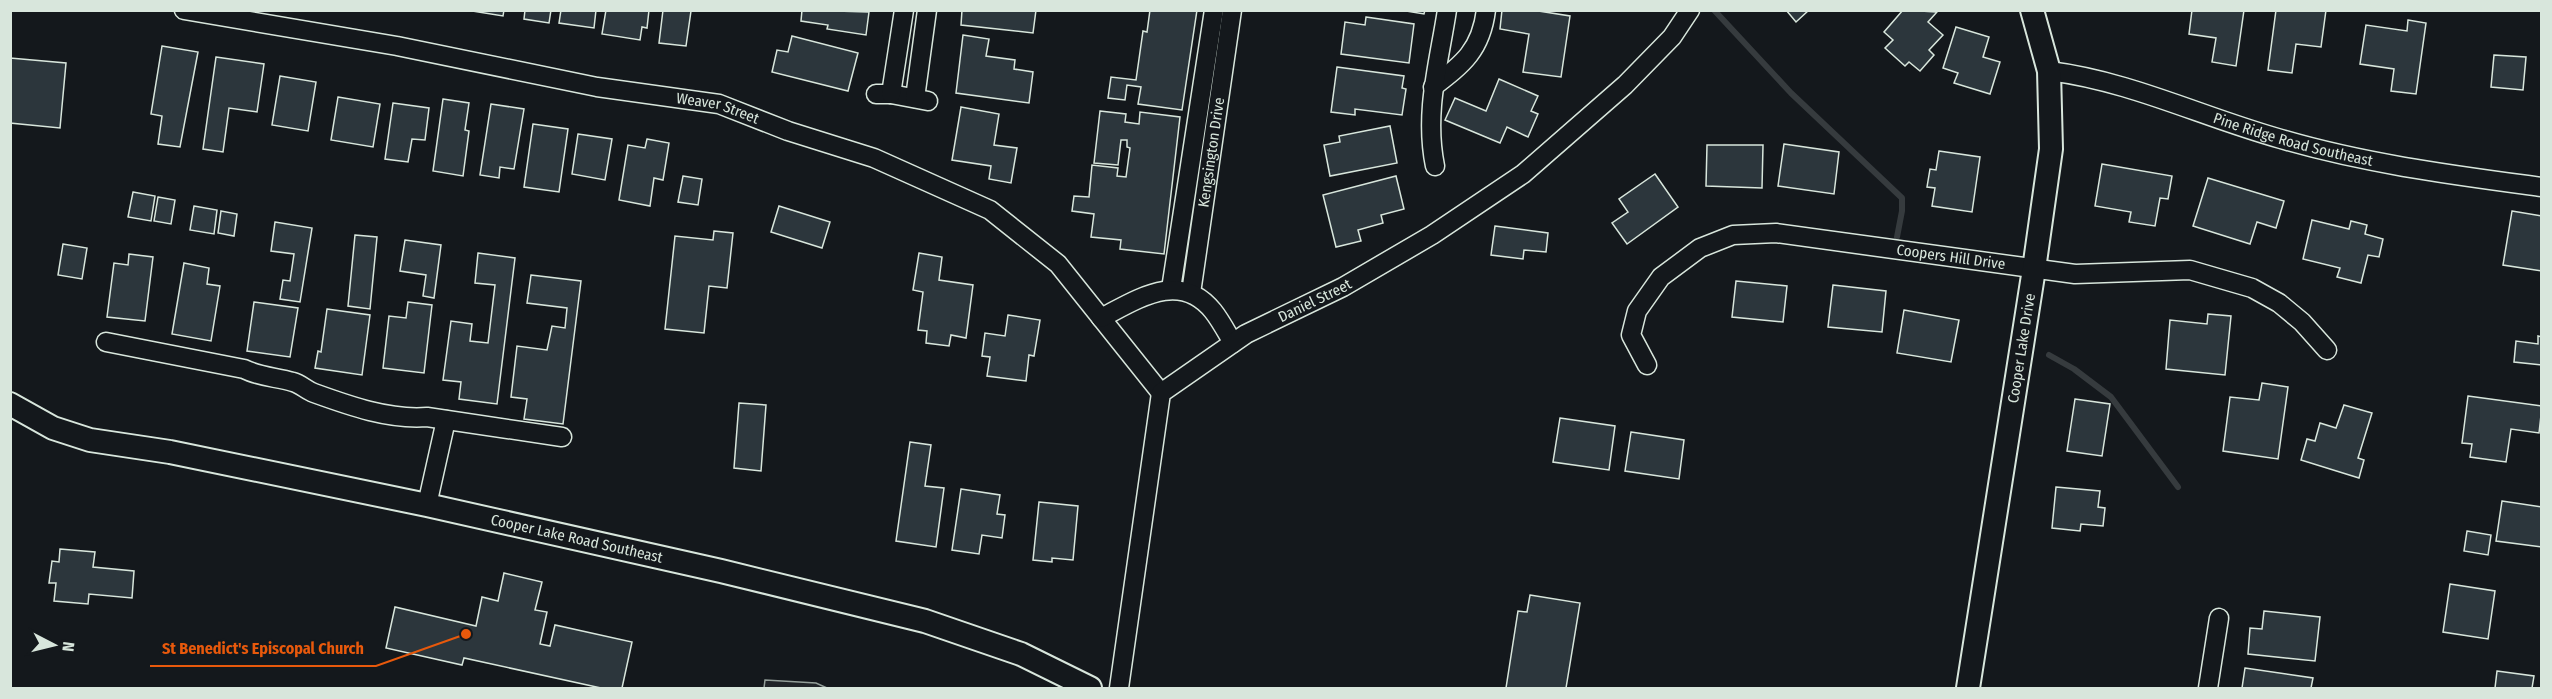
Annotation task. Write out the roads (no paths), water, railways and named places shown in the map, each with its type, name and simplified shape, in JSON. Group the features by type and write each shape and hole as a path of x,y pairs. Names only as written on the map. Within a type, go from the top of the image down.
{"street":[{"name":"Weaver Street","path":"184,10 398,46 597,87 719,105 788,131 874,158 990,210 1058,264 1161,393"},
{"path":"904,10 884,94 921,99 927,10"},
{"name":"Kengsington Drive","path":"1171,289 1214,10"},
{"name":"Kengsington Drive","path":"1191,293 1232,10"},
{"path":"1435,166 1430,141 1433,87 1447,10"},
{"path":"1433,87 1470,56 1479,42 1486,10"},
{"name":"Daniel Street","path":"1161,393 1246,334 1343,287 1422,241 1523,174 1625,85 1672,37 1690,10"},
{"name":"Cooper Lake Drive","path":"1968,688 2051,149 2049,72 2032,10"},
{"name":"Pine Ridge Road Southeast","path":"2049,72 2080,75 2129,87 2231,124 2327,152 2424,171 2541,187"},
{"name":"Coopers Hill Drive","path":"1647,365 1631,335 1637,311 1661,277 1700,248 1733,235 1776,233 2034,269 2104,274 2190,270 2252,288 2279,303 2327,350"},
{"path":"1101,318 1142,297 1171,289 1191,293 1213,310 1233,343"},
{"path":"106,342 244,369 255,375 296,382 310,392 364,409 406,418 427,417 562,437"},
{"path":"1119,688 1161,393"},
{"name":"Cooper Lake Road Southeast","path":"10,404 53,428 90,440 170,452 428,505 721,571 925,621 1021,654 1090,688"},
{"path":"428,505 446,420"},
{"path":"2208,688 2219,618"}],"waterway":[{"path":"1714,10 1791,93 1902,198 1897,237"},
{"path":"2049,355 2074,369 2111,397 2178,487"}],"place":[{"name":"St Benedict's Episcopal Church","path":"466,634"}]}
